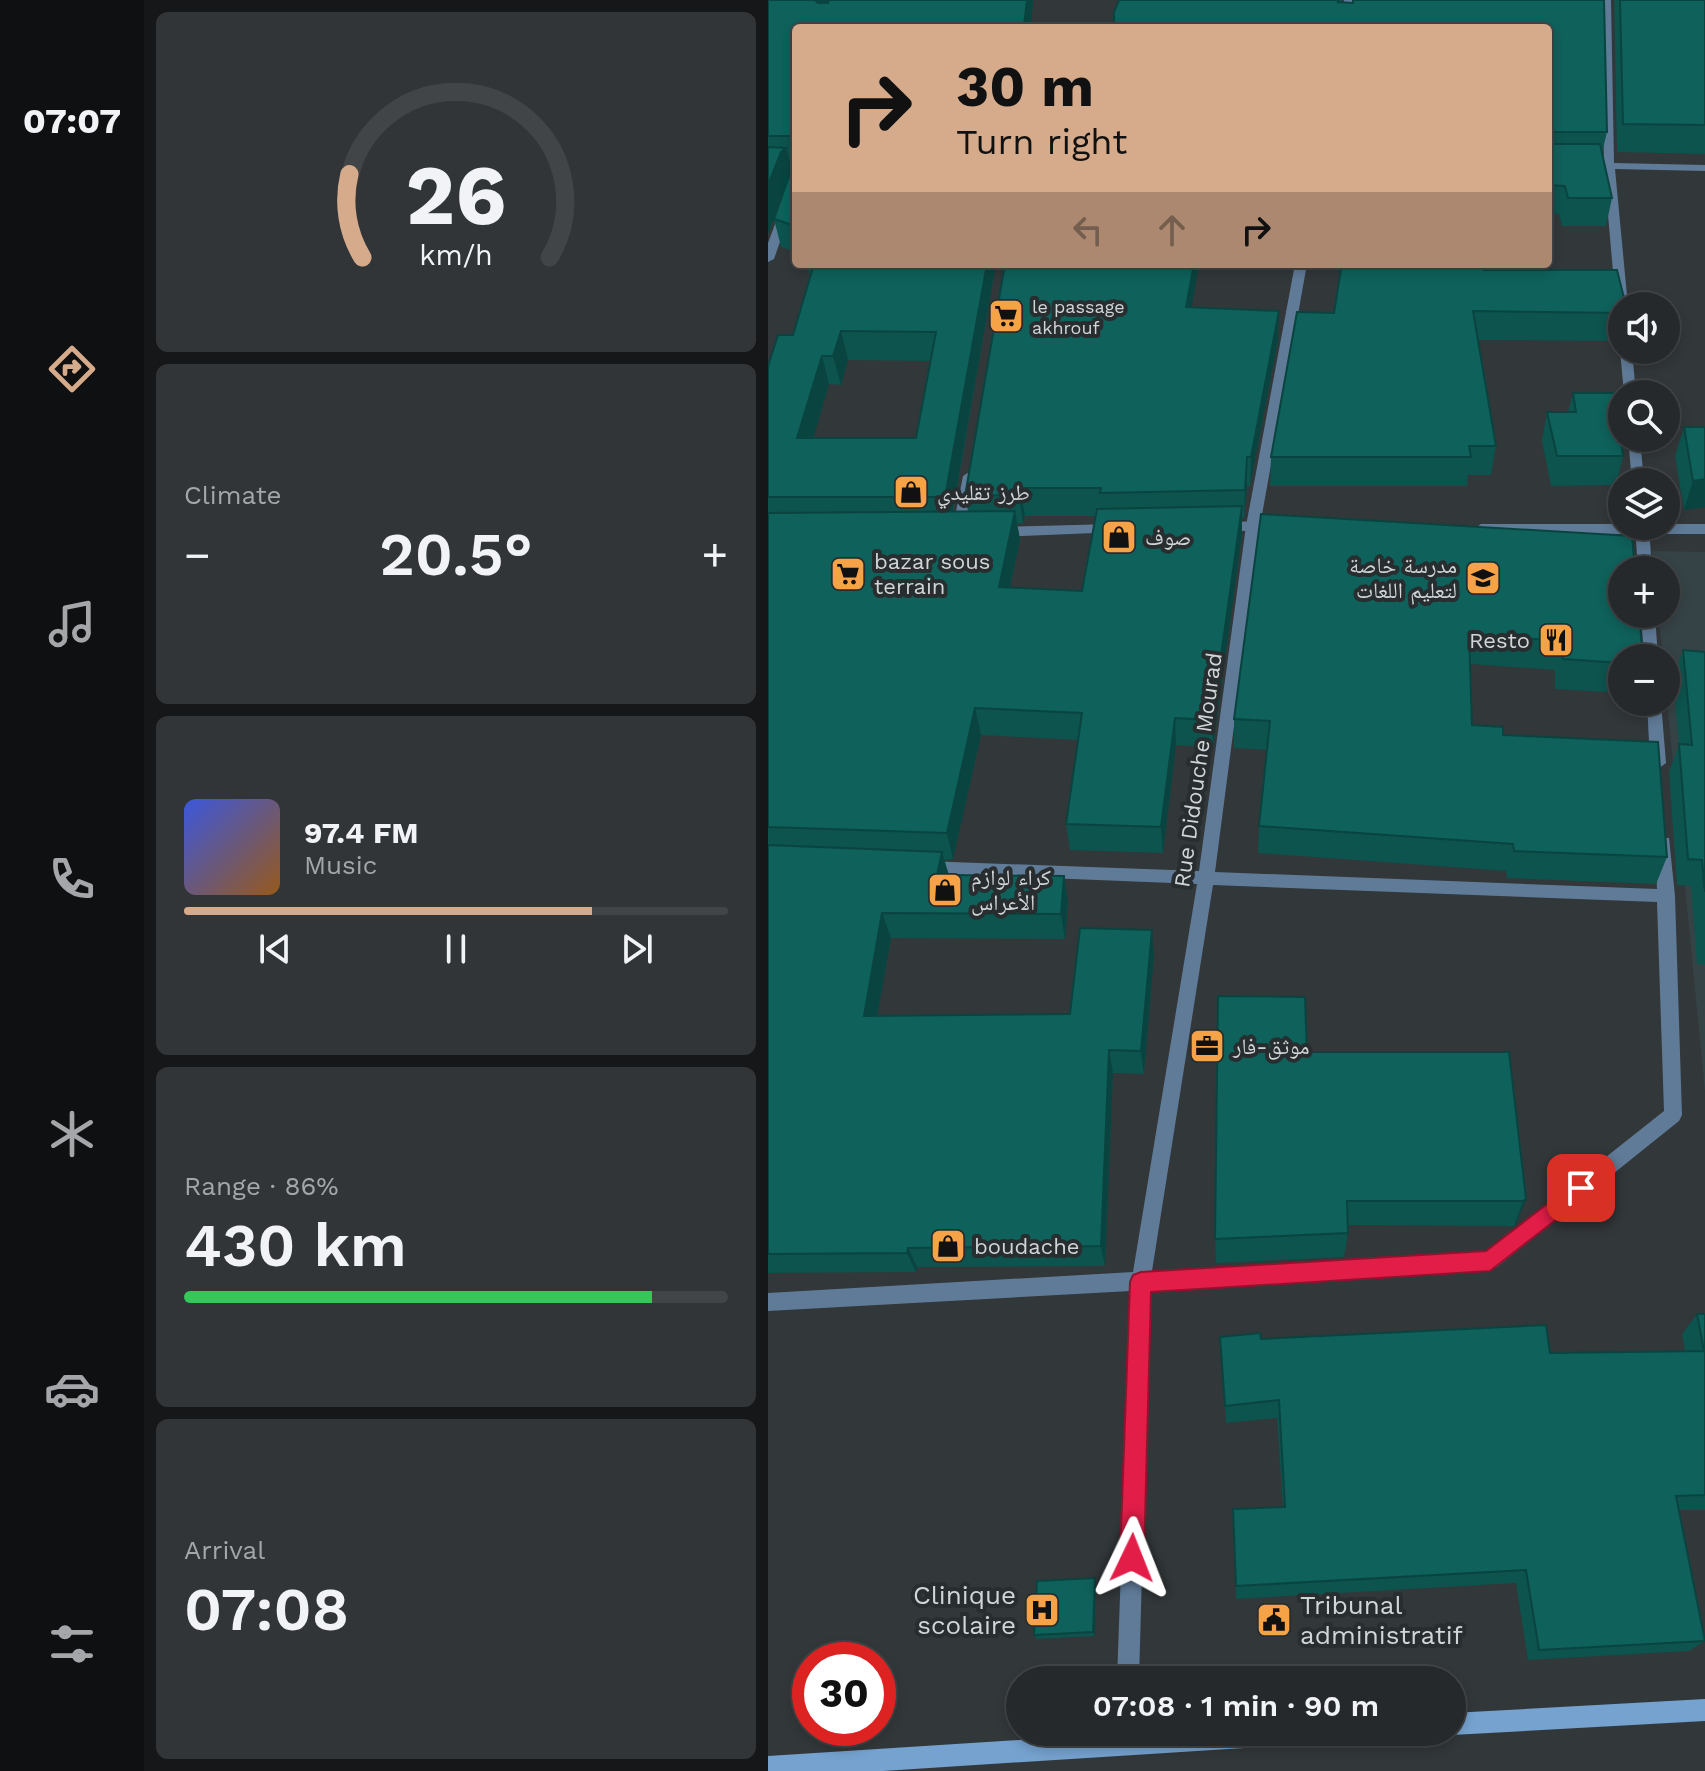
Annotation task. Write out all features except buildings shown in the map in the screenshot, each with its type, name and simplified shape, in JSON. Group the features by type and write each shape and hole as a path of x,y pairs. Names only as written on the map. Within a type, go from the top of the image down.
{"main road":[{"path":"1466,1723 1705,1710"},
{"path":"768,1767 1027,1746"}],"street":[{"path":"1345,24 1349,0"},
{"path":"1604,0 1609,165 1621,292"},
{"path":"1579,166 1705,168"},
{"path":"768,259 792,192"},
{"name":"Rue Didouche Mourad","path":"1128,1666 1141,1282 1206,879 1253,526 1300,268"},
{"path":"959,533 972,458"},
{"path":"1207,527 1300,526"},
{"path":"1471,528 1608,528"},
{"path":"990,532 1129,529"},
{"path":"1680,529 1705,529"},
{"path":"943,533 974,533"},
{"path":"1655,716 1659,777"},
{"path":"768,1302 1490,1261 1673,1115 1662,821"},
{"path":"909,867 1667,896"}],"shaded area":[{"path":"1652,551 1705,552 1705,1092 1668,716 1680,716 1680,644 1661,644 1660,628 1680,628 1680,556 1653,556"}],"place":[{"name":"le passage akhrouf","path":"1006,316"},
{"name":"طرز تقليدي","path":"911,492"},
{"name":"صوف","path":"1119,537"},
{"name":"bazar sous terrain","path":"848,574"},
{"name":"مدرسة خاصة لتعليم اللغات","path":"1483,578"},
{"name":"Resto","path":"1556,640"},
{"name":"كراء لوازم الأعراس","path":"945,890"},
{"name":"موثق-فار","path":"1207,1046"},
{"name":"boudache","path":"948,1246"},
{"name":"Clinique scolaire","path":"1042,1610"},
{"name":"Tribunal administratif","path":"1274,1620"}],"route":[{"path":"1132,1558 1141,1282 1490,1261 1581,1188"}]}
